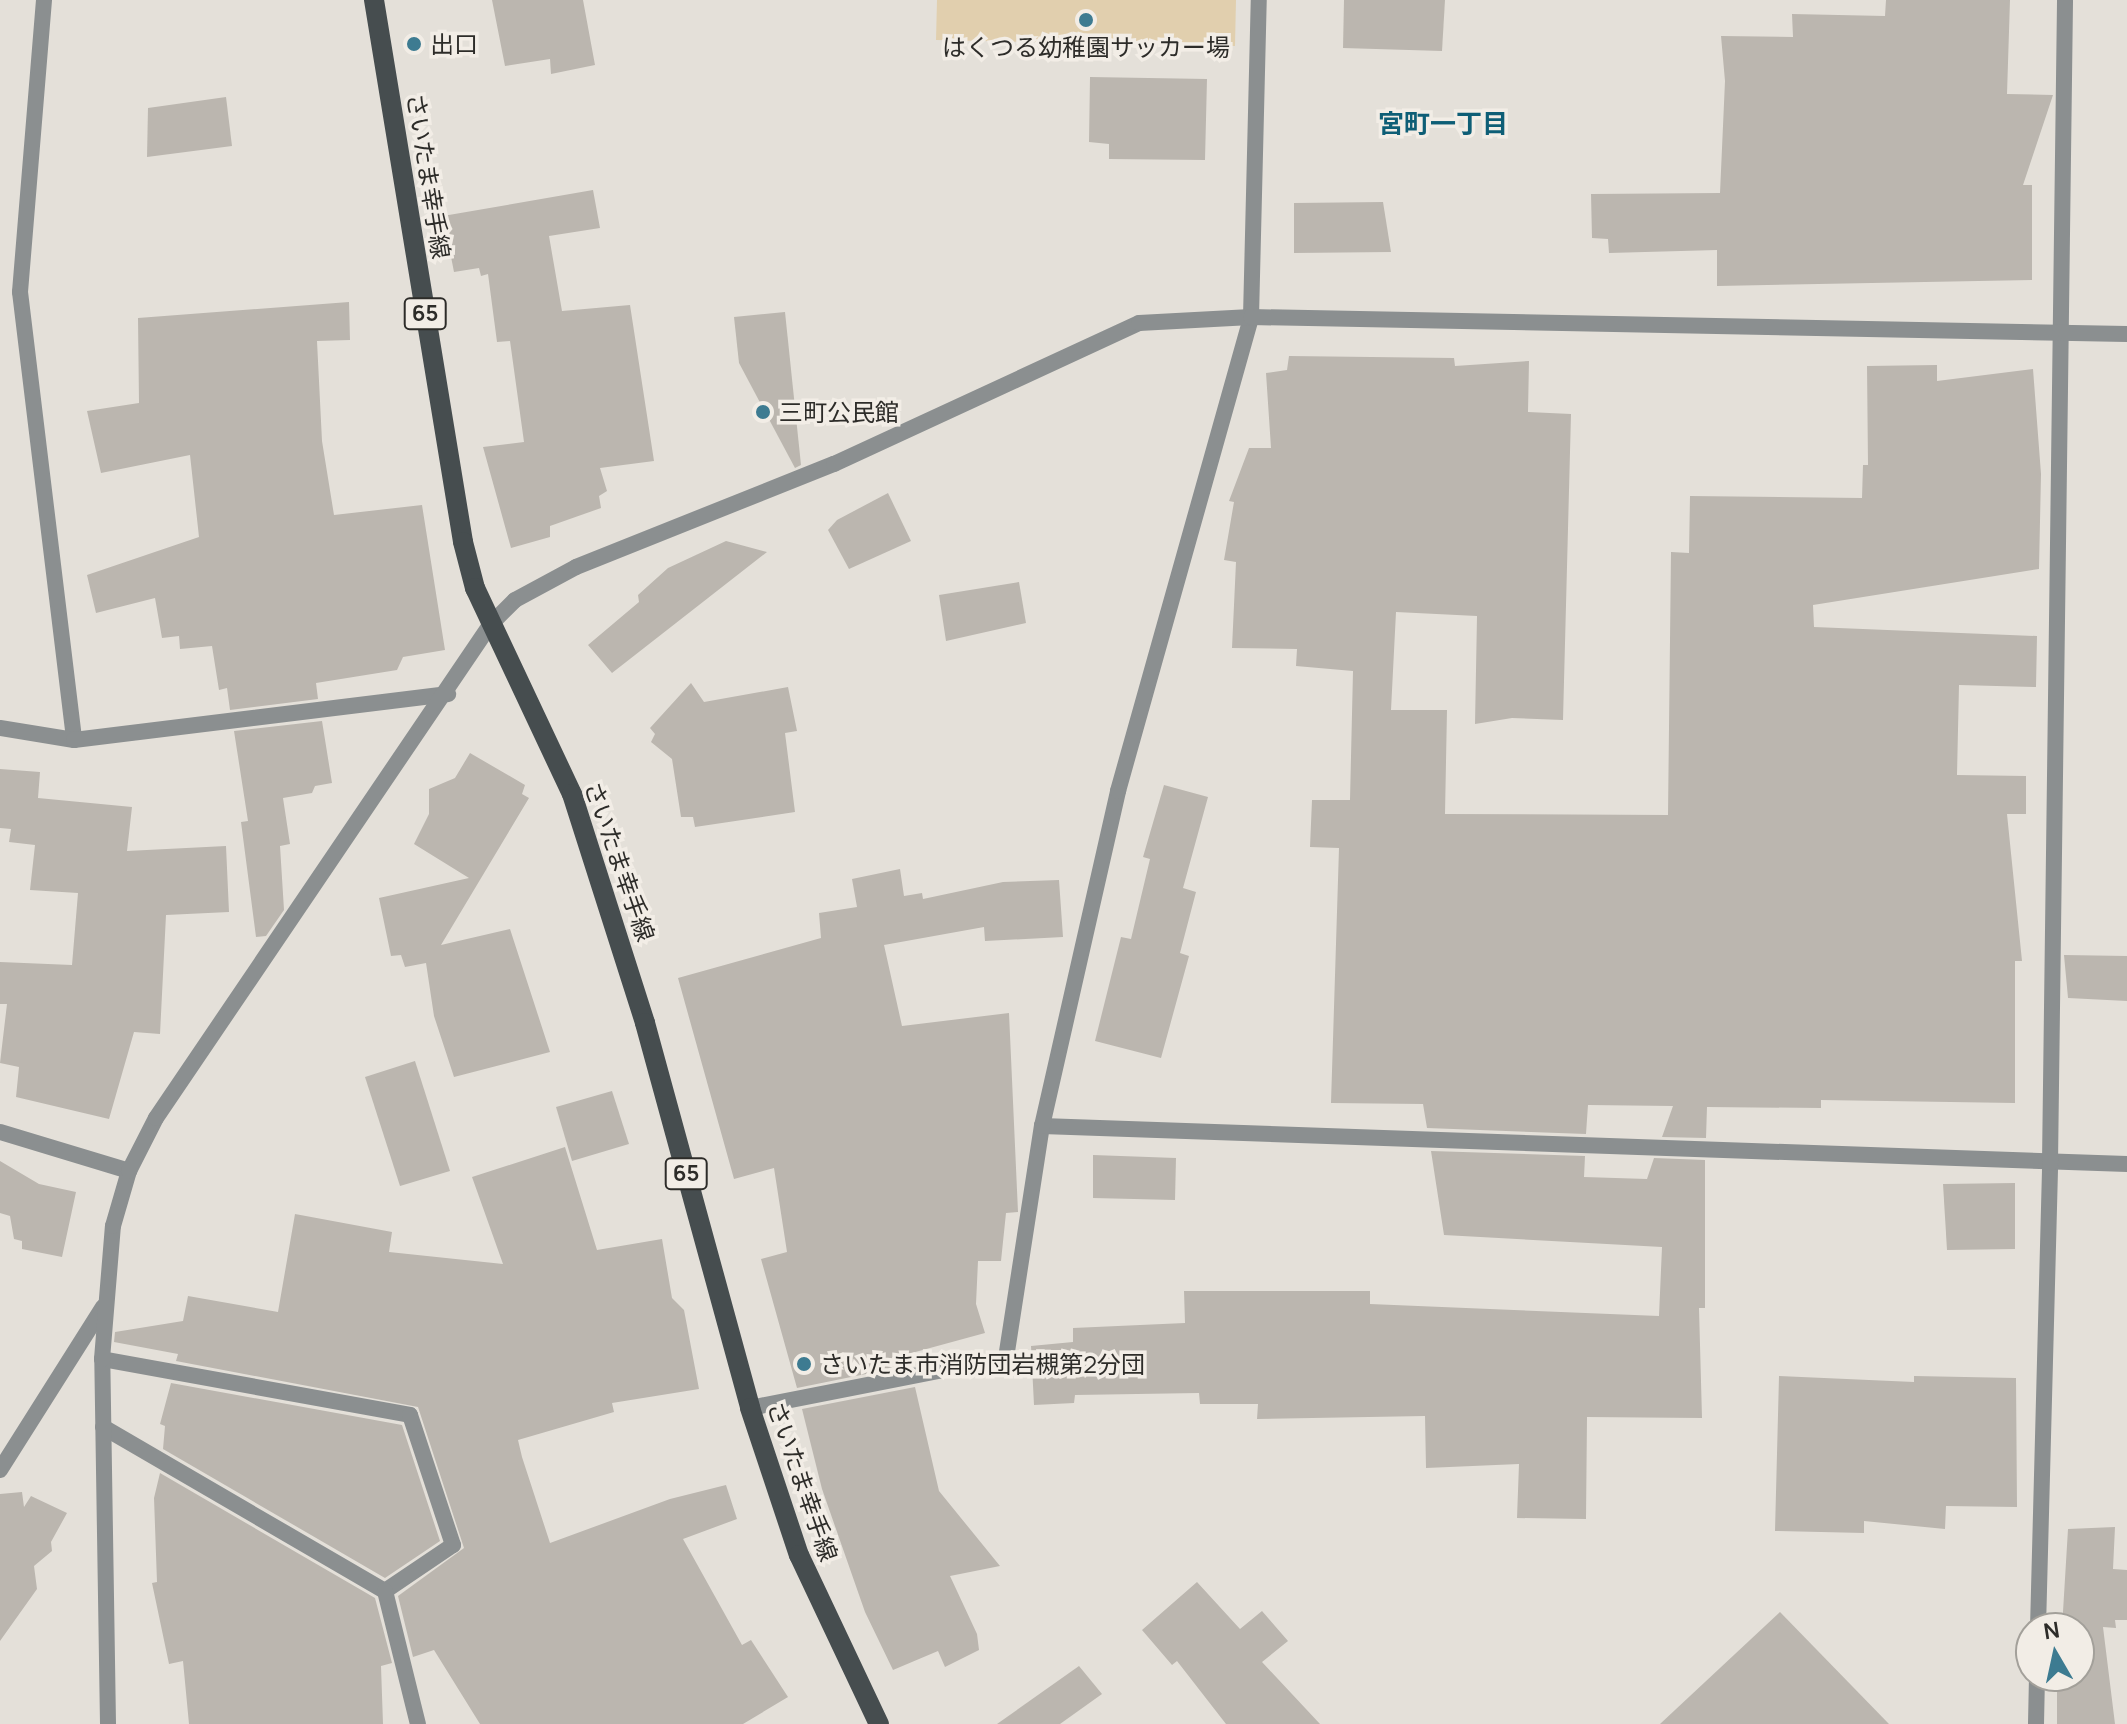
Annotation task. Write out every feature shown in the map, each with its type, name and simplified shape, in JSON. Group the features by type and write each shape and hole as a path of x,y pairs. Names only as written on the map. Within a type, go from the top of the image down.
{"main road":[{"name":"さいたま幸手線","path":"374,0 463,542 490,625 572,794 608,900 750,1408 799,1555 879,1724"}],"street":[{"path":"44,0 20,292 74,740"},
{"path":"750,1408 1006,1358 1042,1126 1118,791 1251,317 1259,0"},
{"path":"2038,1612 2050,1163 2065,0"},
{"path":"108,1724 102,1359 104,1306 113,1226 129,1171 156,1118 448,694 490,625 515,600 576,567 834,464 1139,323 1251,317 2127,334"},
{"path":"0,728 74,740 448,694"},
{"path":"1042,1126 2127,1164"},
{"path":"0,1132 129,1171"},
{"path":"0,1470 104,1306"},
{"path":"102,1359 410,1415 453,1545 385,1591"},
{"path":"103,1427 385,1591 418,1724"},
{"path":"2036,1724 2037,1692"}],"shaded area":[{"name":"はくつる幼稚園サッカー場","path":"937,0 1236,0 1235,46 936,40"}],"building":[{"path":"492,0 583,0 595,65 551,74 550,59 505,66"},
{"path":"1344,0 1445,0 1442,51 1343,48"},
{"path":"1886,0 2010,0 2007,94 2053,95 2023,185 2032,185 2032,280 1717,286 1717,250 1609,253 1608,239 1592,238 1591,194 1720,193 1725,81 1721,36 1793,37 1792,14 1885,16"},
{"path":"1090,77 1207,79 1205,160 1109,159 1109,144 1089,142"},
{"path":"226,97 232,146 147,157 148,108"},
{"path":"593,190 600,228 549,236 562,311 630,305 654,461 600,468 607,491 599,496 601,508 550,526 550,537 511,548 483,447 524,442 510,341 497,342 488,274 481,276 479,268 454,272 443,216"},
{"path":"1383,202 1391,252 1294,253 1294,203"},
{"path":"349,302 350,340 317,341 322,441 334,515 422,505 445,650 403,657 397,670 316,683 318,699 230,710 227,688 219,690 212,646 180,649 179,636 162,638 155,598 96,613 87,575 199,537 190,455 101,473 87,411 139,403 138,318"},
{"path":"785,312 801,465 795,468 739,363 734,317"},
{"path":"1289,356 1454,358 1455,366 1529,361 1528,412 1571,414 1563,720 1512,718 1475,724 1477,616 1396,612 1391,710 1447,710 1445,814 1668,815 1671,552 1689,553 1690,496 1862,498 1863,465 1868,465 1867,366 1937,365 1937,381 2033,369 2041,474 2039,569 1813,605 1814,627 2037,636 2036,687 1959,685 1957,775 2026,776 2026,814 2007,814 2022,961 2015,961 2015,1103 1821,1100 1821,1108 1707,1107 1706,1138 1662,1137 1673,1106 1588,1105 1586,1134 1427,1128 1423,1104 1331,1103 1339,848 1310,847 1312,800 1350,800 1353,671 1296,666 1297,649 1232,648 1236,562 1224,560 1234,502 1229,501 1249,448 1271,448 1266,373 1287,370"},
{"path":"888,493 911,541 849,569 828,530 837,520"},
{"path":"726,541 767,552 612,673 588,645 639,602 638,595 668,568"},
{"path":"1019,582 1026,623 946,641 939,595"},
{"path":"691,683 704,702 788,687 797,731 785,733 795,812 695,827 693,817 681,817 672,759 651,742 655,734 650,728"},
{"path":"322,721 332,783 315,786 312,793 283,798 290,844 280,846 284,910 266,936 256,937 241,822 248,821 234,731"},
{"path":"470,753 525,785 522,794 529,798 441,945 510,929 550,1052 454,1077 434,1016 426,963 405,967 401,955 391,956 379,898 469,878 414,844 429,814 429,789 455,778"},
{"path":"0,769 40,772 38,798 132,807 127,851 226,846 229,912 166,915 160,1034 134,1032 109,1119 16,1097 19,1067 0,1063 7,1004 0,1004 0,962 72,965 78,893 30,890 35,845 9,842 11,829 0,828"},
{"path":"1164,785 1208,797 1183,888 1196,892 1180,953 1189,956 1161,1058 1095,1041 1121,937 1131,939 1150,859 1143,857"},
{"path":"900,869 904,896 922,893 923,899 1003,882 1059,880 1063,937 985,941 984,927 884,945 902,1026 1009,1013 1018,1212 1006,1213 1001,1261 978,1261 976,1304 985,1333 908,1354 910,1365 797,1388 761,1259 787,1252 774,1168 734,1179 678,978 821,938 819,913 857,907 852,879"},
{"path":"2064,955 2127,956 2127,1001 2068,998"},
{"path":"415,1061 450,1171 400,1186 365,1077"},
{"path":"612,1091 629,1144 572,1161 556,1107"},
{"path":"565,1147 597,1250 662,1239 672,1298 684,1310 699,1389 612,1403 614,1412 518,1440 522,1457 550,1543 670,1499 726,1485 737,1519 683,1539 742,1645 751,1640 788,1697 743,1724 480,1724 434,1650 413,1657 398,1596 464,1548 418,1407 176,1361 178,1354 114,1342 115,1332 183,1321 188,1296 278,1312 295,1214 392,1232 389,1252 503,1264 472,1177"},
{"path":"1431,1151 1585,1156 1584,1177 1647,1179 1654,1158 1705,1160 1705,1308 1699,1308 1702,1418 1587,1417 1586,1519 1517,1518 1519,1464 1426,1468 1425,1416 1257,1419 1258,1404 1200,1404 1199,1393 1075,1395 1074,1403 1034,1405 1031,1346 1073,1342 1073,1328 1185,1323 1184,1291 1370,1291 1370,1304 1659,1316 1662,1247 1444,1235"},
{"path":"1093,1155 1176,1158 1175,1200 1093,1198"},
{"path":"0,1161 39,1184 76,1192 62,1257 22,1249 22,1241 14,1239 10,1216 0,1213"},
{"path":"2015,1183 2015,1249 1947,1250 1943,1184"},
{"path":"1779,1376 1914,1382 1914,1376 2016,1378 2017,1507 1946,1506 1945,1529 1864,1521 1864,1533 1775,1531"},
{"path":"171,1383 402,1425 440,1541 385,1578 163,1449 165,1426 160,1424"},
{"path":"915,1387 939,1491 1000,1566 950,1576 977,1634 979,1650 945,1667 938,1651 893,1670 865,1612 822,1489 802,1409"},
{"path":"160,1473 375,1598 392,1663 381,1666 383,1724 189,1724 183,1661 169,1664 152,1583 157,1582 154,1498"},
{"path":"22,1492 24,1507 31,1496 67,1513 51,1542 52,1551 34,1566 37,1589 0,1641 0,1494"},
{"path":"2115,1527 2113,1569 2127,1570 2127,1620 2115,1620 2116,1628 2103,1627 2115,1724 2057,1724 2057,1692 2095,1692 2095,1612 2063,1612 2068,1529"},
{"path":"1197,1582 1240,1629 1262,1611 1288,1641 1262,1662 1320,1724 1226,1724 1177,1661 1172,1665 1142,1630"},
{"path":"1780,1612 1889,1724 1660,1724"},
{"path":"1079,1666 1102,1694 1060,1724 997,1724"}],"place":[{"name":"はくつる幼稚園サッカー場","path":"1086,20"},
{"name":"出口","path":"414,44"},
{"name":"三町公民館","path":"763,412"},
{"name":"さいたま市消防団岩槻第2分団","path":"804,1364"}],"district":[{"name":"宮町一丁目","path":"1443,124"}]}
